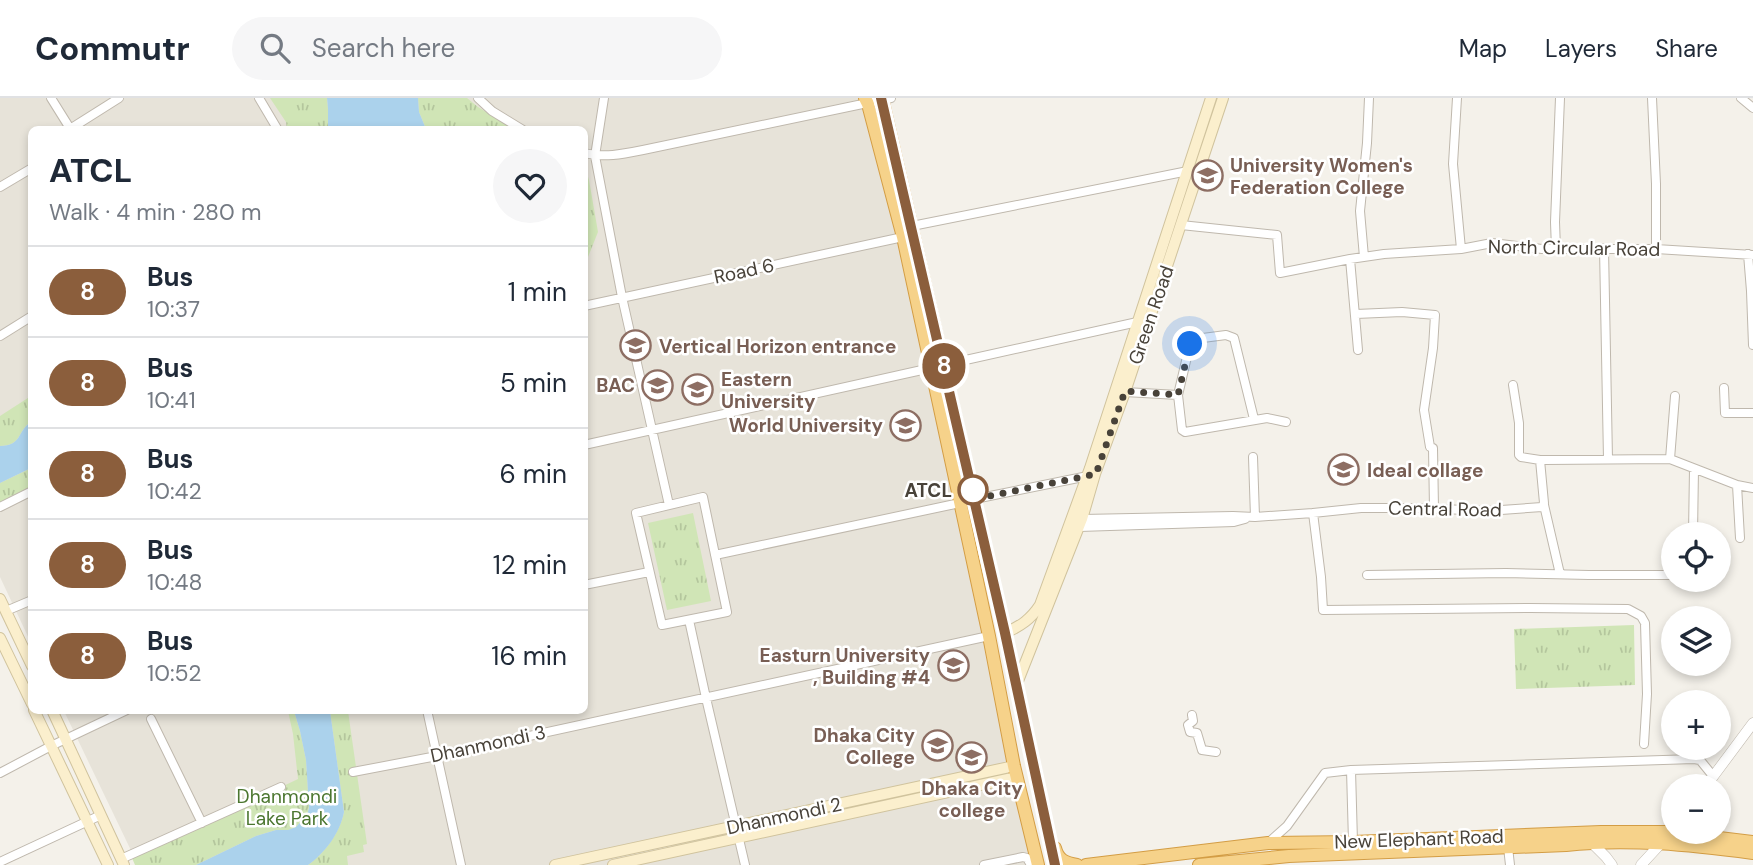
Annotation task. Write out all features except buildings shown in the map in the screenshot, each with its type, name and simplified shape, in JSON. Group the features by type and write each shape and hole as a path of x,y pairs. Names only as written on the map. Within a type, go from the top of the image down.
{"highway":[{"path":"885,99 912,226 960,503 1038,865"},
{"path":"867,101 937,367 975,499 1055,865"},
{"path":"989,636 1005,633"},
{"path":"1032,764 1040,777 1057,856 1077,865"},
{"name":"New Elephant Road","path":"1199,865 1601,832 1661,830"},
{"name":"New Elephant Road","path":"1731,838 1753,842"},
{"name":"New Elephant Road","path":"1086,865 1268,844 1352,854 1591,842 1661,843"},
{"name":"New Elephant Road","path":"1670,844 1753,853"}],"main road":[{"name":"Green Road","path":"1016,687 1080,523 1091,475 1137,322 1211,98"},
{"name":"Green Road","path":"1005,633 1027,621 1040,605 1125,391 1223,98"},
{"path":"0,599 28,658"},
{"path":"0,638 28,696"},
{"path":"36,714 108,865"},
{"path":"54,714 123,862"},
{"name":"Dhanmondi 2","path":"555,865 737,832 1016,772"},
{"name":"Dhanmondi 2","path":"613,865 737,832"}],"street":[{"path":"51,98 68,126"},
{"path":"75,126 119,98"},
{"path":"259,98 276,126"},
{"path":"478,98 492,111 516,126"},
{"path":"604,98 596,156 622,298 669,505"},
{"path":"1364,257 1360,211 1369,98"},
{"path":"1457,98 1453,164 1461,249"},
{"path":"1556,249 1560,98"},
{"path":"1652,98 1656,249"},
{"path":"1741,98 1753,108"},
{"path":"588,154 616,155 885,99"},
{"path":"0,187 28,170"},
{"path":"912,226 1188,171"},
{"name":"North Circular Road","path":"1181,225 1277,234 1280,273 1384,254 1461,249 1492,243 1556,249 1656,249 1750,255"},
{"name":"Road 6","path":"588,305 903,237"},
{"path":"1604,248 1608,459"},
{"path":"1750,255 1753,345"},
{"path":"1350,259 1358,350"},
{"path":"1356,314 1402,312 1435,315 1424,410 1430,447 1433,448 1434,509"},
{"path":"0,336 28,318"},
{"path":"588,444 1149,319"},
{"path":"1254,419 1234,338 1231,335 1192,341 1178,395 1181,428 1185,432 1254,419 1267,418 1286,422"},
{"path":"1513,385 1521,457 1540,460 1670,459 1694,470 1753,488"},
{"path":"1724,388 1725,413 1753,413"},
{"path":"1125,391 1178,395"},
{"path":"1670,459 1675,396"},
{"path":"1253,457 1255,517"},
{"path":"1540,460 1544,506 1560,574"},
{"path":"1693,522 1694,470"},
{"path":"975,499 1091,475"},
{"path":"1737,485 1740,538"},
{"path":"0,507 28,493"},
{"path":"703,497 727,612 662,625 636,513 669,505 703,497"},
{"path":"715,555 960,503"},
{"name":"Central Road","path":"1080,523 1255,517 1361,508 1487,511 1544,506"},
{"path":"1313,513 1323,610 1628,609 1641,616 1646,634 1644,744"},
{"path":"588,584 649,572"},
{"path":"1367,575 1661,575"},
{"path":"6,611 28,602"},
{"path":"689,620 745,865"},
{"name":"Dhanmondi 3","path":"353,772 989,636"},
{"path":"0,773 118,714"},
{"path":"428,714 461,865"},
{"path":"1192,715 1193,721 1188,725 1190,732 1197,733 1202,750 1216,752"},
{"path":"151,719 202,823"},
{"path":"1715,774 1753,723"},
{"path":"1268,844 1287,825 1325,773 1694,759 1700,760 1711,774"},
{"path":"1351,770 1352,854"},
{"path":"123,862 281,787"},
{"path":"0,862 13,861 101,815"},
{"path":"1591,842 1612,865"},
{"path":"1641,865 1661,843"},
{"path":"1508,847 1510,865"},
{"path":"984,865 1023,857 1027,858 1031,865"}],"shaded area":[{"path":"0,98 859,98 864,107 901,247 1032,865 138,865 65,714 588,714 588,126 28,126 28,637 0,577"}],"green space":[{"path":"270,98 327,98 328,126 287,126"},
{"path":"418,98 467,98 509,126 425,126 419,112"},
{"path":"588,177 589,180 598,232 588,257"},
{"path":"28,398 28,425 12,444 0,446 0,416"},
{"path":"28,469 28,493 0,507 0,483"},
{"path":"693,513 711,601 667,610 648,523"},
{"path":"1634,625 1635,685 1516,689 1514,629"},
{"name":"Dhanmondi Lake Park","path":"289,714 295,714 306,760 309,808 307,815 296,827 256,836 196,865 135,865 132,858 298,779"},
{"name":"Dhanmondi Lake Park","path":"330,714 348,714 367,844 363,845 364,852 347,856 348,865 308,865 331,842 344,812"}],"water":[{"path":"327,98 418,98 419,112 425,126 328,126"},
{"path":"27,426 28,469 0,483 0,446 12,444"},
{"path":"295,714 330,714 344,812 331,842 308,865 196,865 256,836 296,827 307,815 309,808 306,760"}],"bus line":[{"name":"8","path":"881,98 1005,633 1055,865"}],"place":[{"name":"University Women's Federation College","path":"1207,176"},
{"name":"Vertical Horizon entrance","path":"636,346"},
{"name":"BAC","path":"658,385"},
{"name":"Eastern University","path":"698,390"},
{"name":"World University","path":"906,425"},
{"name":"Ideal collage","path":"1344,470"},
{"name":"ATCL","path":"973,490"},
{"name":"Easturn University , Building #4","path":"953,666"},
{"name":"Dhaka City College","path":"938,746"},
{"name":"Dhaka City college","path":"972,757"}],"route":[{"path":"973,490 975,499 1096,474 1125,391 1178,395 1190,344"}]}
